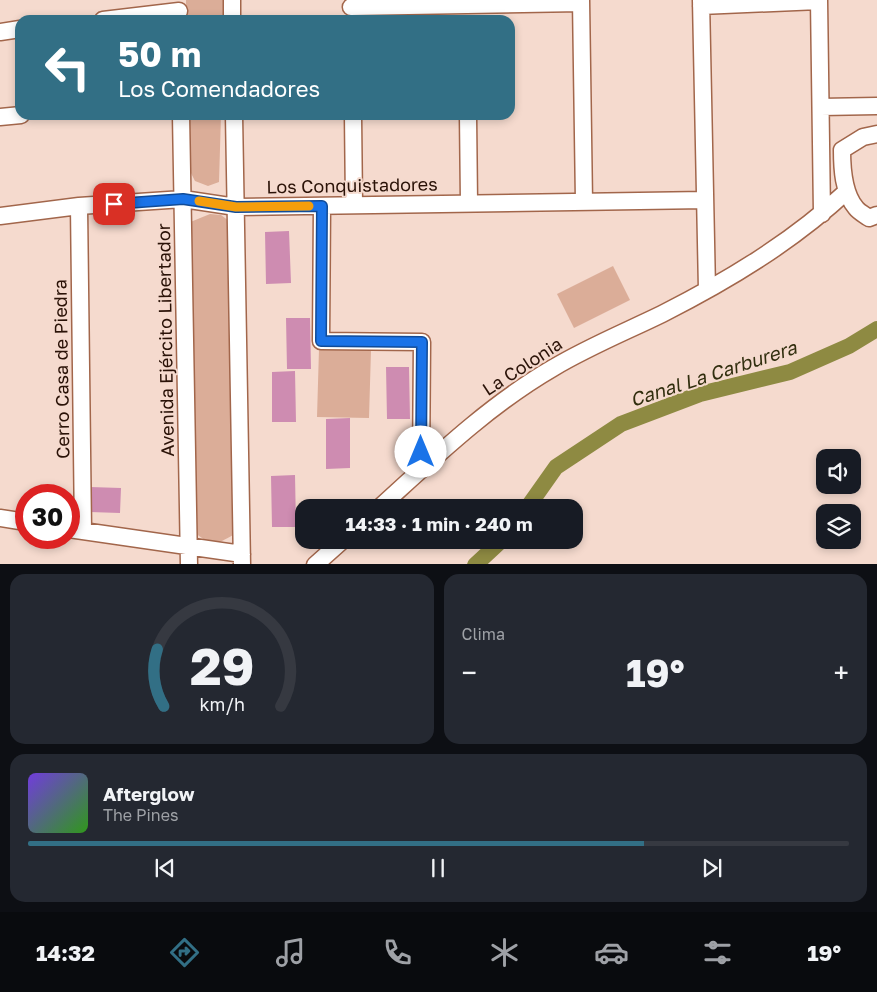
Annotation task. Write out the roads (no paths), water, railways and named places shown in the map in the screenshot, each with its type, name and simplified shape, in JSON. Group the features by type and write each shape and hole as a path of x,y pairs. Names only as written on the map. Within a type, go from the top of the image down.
{"street":[{"path":"232,0 232,15"},
{"path":"707,290 701,3 819,0 822,214"},
{"path":"351,9 467,13 581,2 584,202"},
{"path":"141,15 179,10"},
{"path":"0,32 15,30"},
{"path":"821,106 877,106"},
{"path":"0,117 15,116"},
{"name":"Avenida Ejército Libertador","path":"181,120 189,564"},
{"path":"80,531 189,547 242,559 234,120"},
{"path":"353,120 354,205"},
{"path":"468,120 469,203"},
{"path":"877,134 863,137 842,150 842,170 848,191 856,208 869,218 877,215"},
{"name":"La Colonia","path":"389,499 487,413 552,368 583,350 707,290 767,254 822,214 848,191"},
{"name":"Los Conquistadores","path":"0,216 79,206 183,199 236,207 705,200"},
{"name":"Cerro Casa de Piedra","path":"76,484 79,206"},
{"path":"322,206 321,341 422,342 421,470"},
{"path":"0,518 15,520"},
{"path":"315,564 332,549"}],"waterway":[{"name":"Canal La Carburera","path":"533,499 556,467 621,424 700,394 790,372 849,346 877,329"},
{"name":"Canal La Carburera","path":"476,564 492,549"}]}
